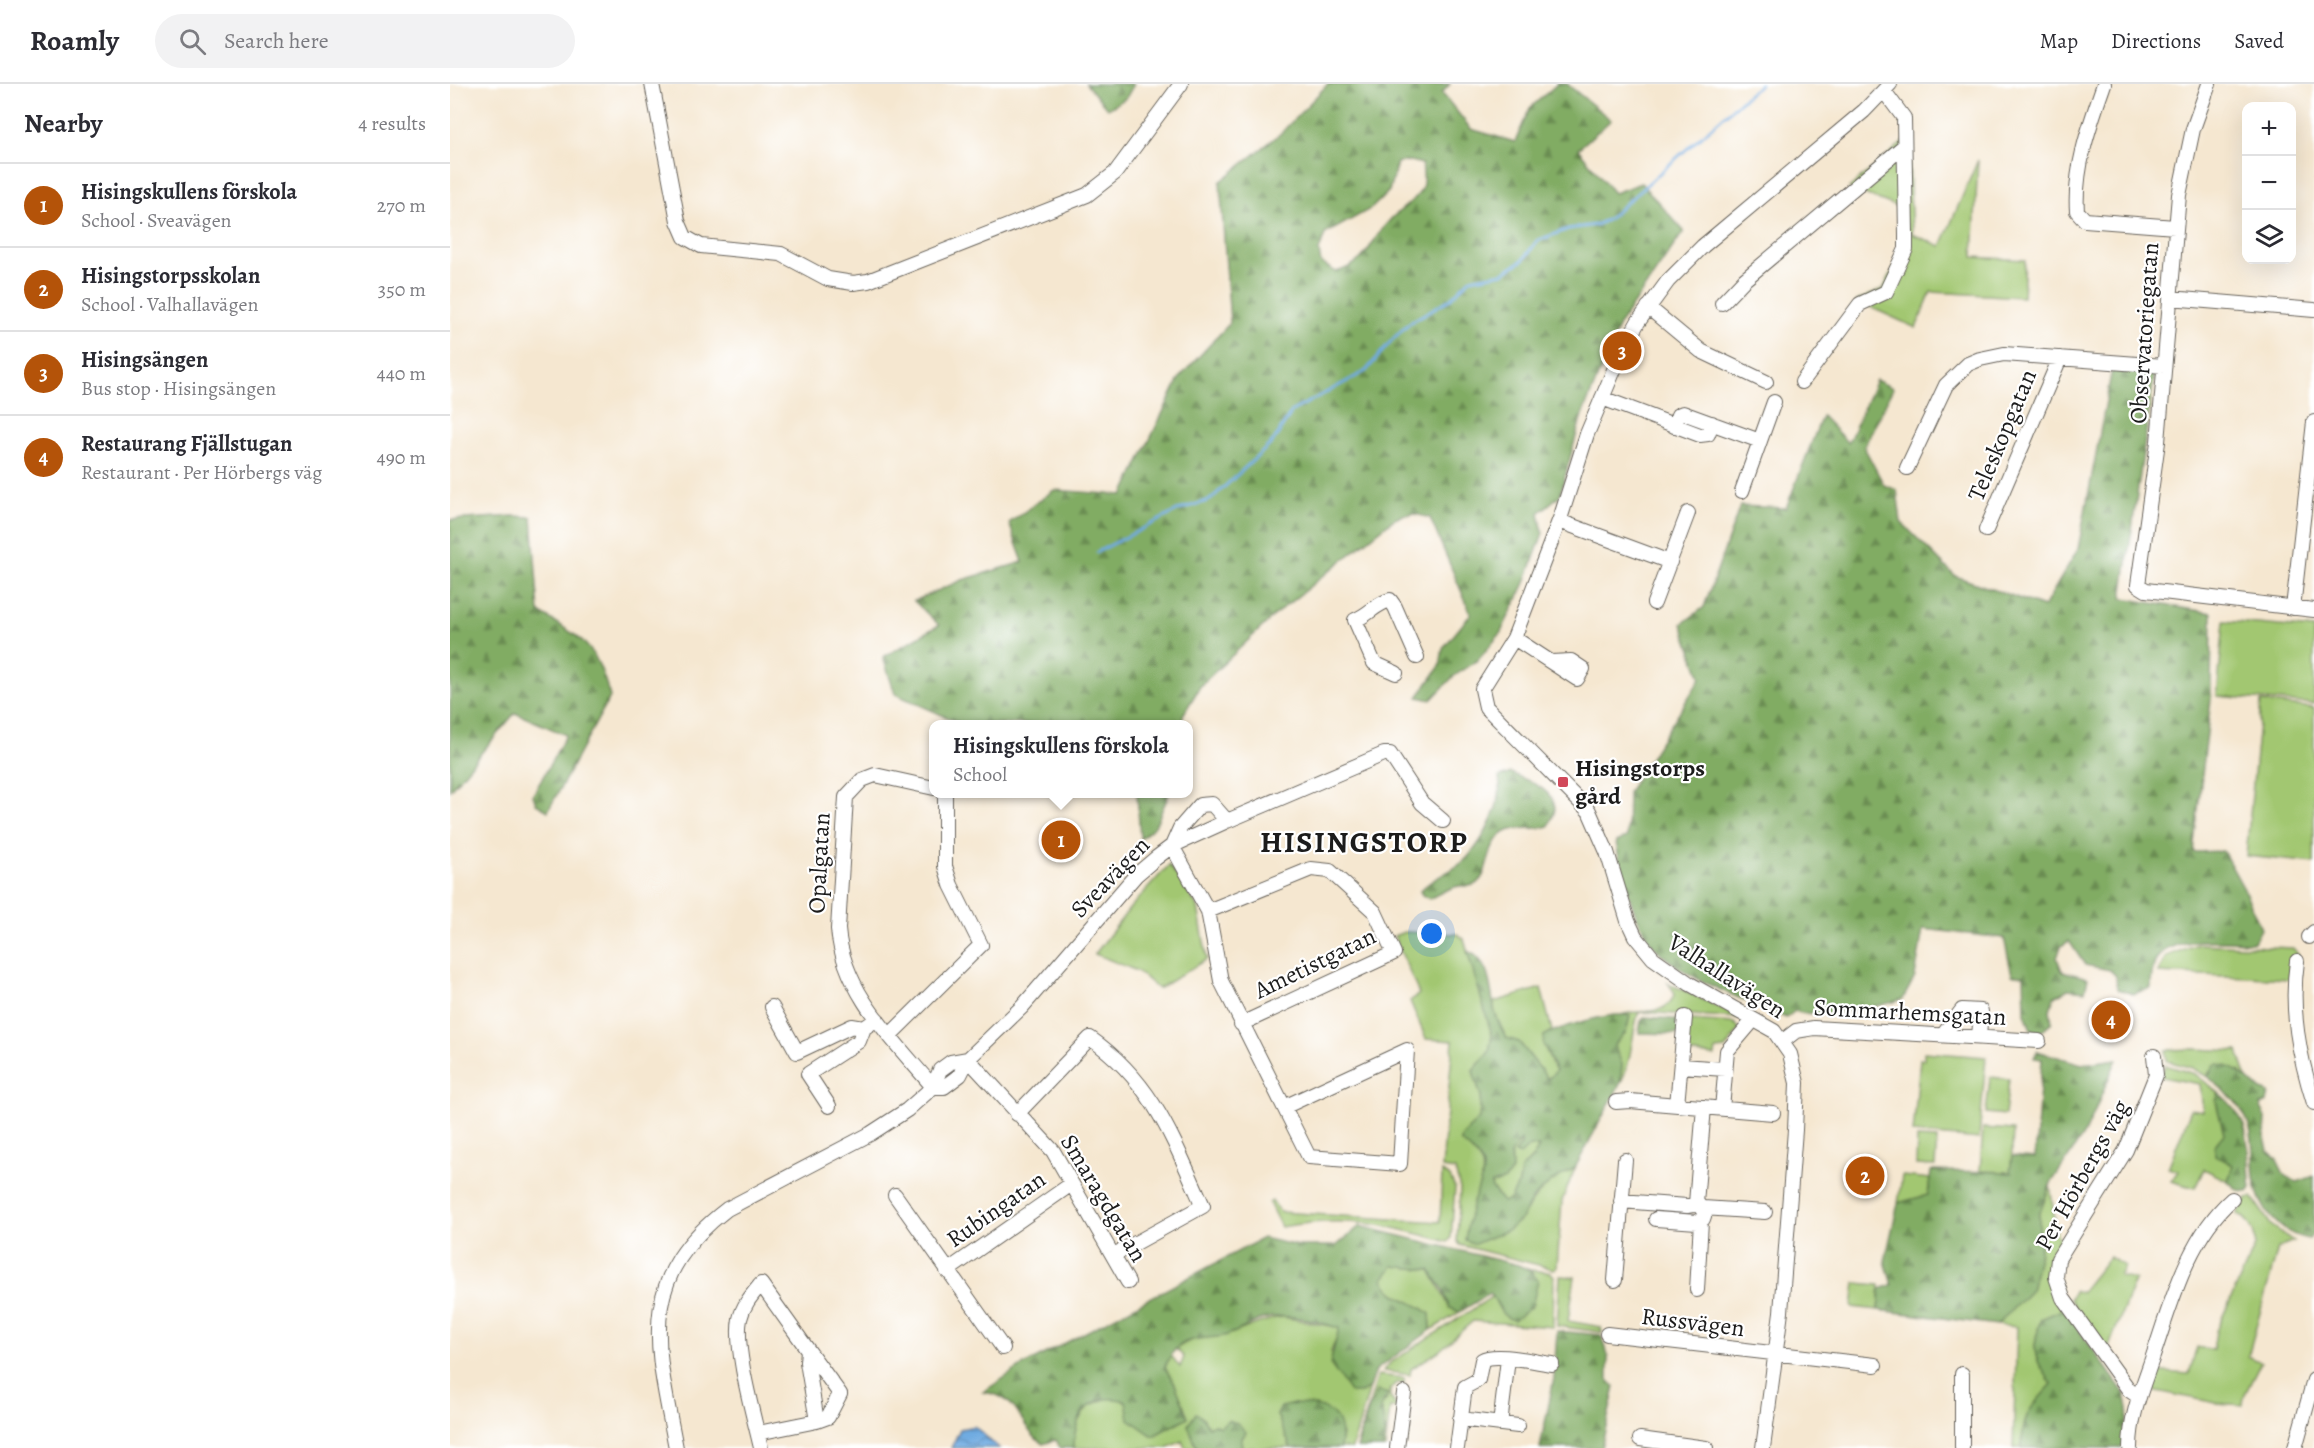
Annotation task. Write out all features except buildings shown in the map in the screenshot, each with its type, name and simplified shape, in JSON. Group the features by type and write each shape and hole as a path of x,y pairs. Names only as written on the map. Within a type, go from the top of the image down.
{"street":[{"path":"652,84 678,221 685,237 701,246 781,254 828,279 853,283 892,272 1087,195 1114,172 1180,84"},
{"path":"2104,84 2088,132 2080,170 2077,211 2085,219 2175,227"},
{"name":"Observatoriegatan","path":"2209,84 2187,154 2175,227 2158,442 2137,580 2140,588 2292,608"},
{"path":"1552,662 1514,638 1559,521 1602,398 1627,340 1648,307 1668,282 1703,246 1887,88 1904,118 1906,249 1886,292 1860,304 1802,382"},
{"path":"1722,303 1744,280 1904,146"},
{"path":"2170,298 2314,310"},
{"path":"1648,307 1701,351 1766,382"},
{"path":"1907,468 1946,385 1968,364 1986,357 2004,354 2164,366"},
{"name":"Teleskopgatan","path":"1986,530 2060,358"},
{"path":"1602,398 1674,426 1678,415 1683,413 1760,441"},
{"path":"1742,491 1774,402"},
{"path":"2314,422 2292,608 2314,610"},
{"path":"1654,603 1688,513"},
{"path":"1559,521 1670,562"},
{"path":"1396,673 1374,663 1355,620 1369,614 1375,606 1390,600 1417,657"},
{"name":"Valhallavägen","path":"1514,638 1485,682 1483,702 1590,811 1607,852 1628,921 1653,958 1690,984 1761,1022 1783,1041 1795,1068 1797,1096 1781,1312 1763,1448"},
{"name":"Sveavägen","path":"676,1448 658,1338 662,1297 676,1260 707,1224 728,1209 870,1134 907,1110 933,1087 951,1083 965,1069 968,1059 1022,1007 1136,875 1172,846 1384,754 1390,754 1422,803 1443,821"},
{"name":"Opalgatan","path":"929,787 874,775 862,780 846,797 840,868 839,946 855,988 877,1019 933,1087"},
{"path":"890,1035 981,945 951,885 945,866 945,798"},
{"path":"1227,821 1212,804 1200,805 1180,828 1172,846 1208,911 1217,973 1241,1024 1309,1157 1400,1164 1407,1050 1284,1107"},
{"name":"Ametistgatan","path":"1208,911 1311,869 1321,869 1330,872 1375,912 1394,953 1241,1024"},
{"path":"2297,961 2294,982 2295,1022 2303,1068 2314,1103"},
{"path":"772,1007 808,1074 829,1107"},
{"path":"1943,1035 1962,1011 1981,1011 1979,1037"},
{"path":"1677,1105 1685,1017"},
{"path":"808,1074 859,1041 864,1028 877,1019"},
{"path":"1722,1108 1728,1049 1750,1024"},
{"path":"796,1052 852,1026 864,1028"},
{"name":"Sommarhemsgatan","path":"1783,1041 1796,1031 1814,1028 2039,1041"},
{"path":"1017,1114 1090,1038 1131,1073 1155,1104 1203,1206 1114,1255"},
{"name":"Per Hörbergs väg","path":"2139,1397 2129,1390 2063,1298 2058,1287 2056,1267 2061,1251 2114,1172 2137,1127 2156,1075 2154,1056"},
{"name":"Smaragdgatan","path":"968,1059 1053,1151 1070,1185 1114,1255 1128,1282"},
{"path":"1681,1066 1725,1070"},
{"path":"1617,1102 1773,1113"},
{"path":"1697,1290 1704,1107"},
{"path":"1615,1280 1625,1160"},
{"name":"Rubingatan","path":"947,1271 1070,1185"},
{"name":"Rubingatan","path":"895,1196 1003,1348"},
{"path":"2130,1448 2130,1433 2139,1397 2180,1279 2217,1212 2232,1199"},
{"path":"1621,1201 1687,1206 1700,1211"},
{"path":"1656,1219 1700,1211 1765,1212"},
{"path":"758,1433 828,1417 840,1394 762,1284 748,1300 739,1329 758,1433 761,1448"},
{"name":"Russvägen","path":"1607,1334 1875,1365"},
{"path":"808,1350 807,1362 817,1421"},
{"path":"1457,1448 1465,1387 1478,1380 1482,1360 1487,1357 1552,1364"},
{"path":"1500,1424 1508,1359"},
{"path":"1962,1374 1962,1448"},
{"path":"2295,1448 2314,1380"},
{"path":"1397,1448 1404,1393"},
{"path":"1461,1419 1518,1426"},
{"path":"1640,1439 1706,1448"}],"green space":[{"path":"1086,84 1134,84 1126,98 1108,109"},
{"path":"1328,84 1450,84 1442,93 1471,129 1515,142 1530,108 1557,84 1567,84 1611,120 1578,149 1614,193 1641,183 1684,231 1619,325 1581,418 1560,495 1539,513 1543,533 1525,583 1500,634 1479,659 1453,677 1431,700 1418,697 1440,666 1443,648 1471,614 1430,518 1415,514 1403,515 1393,520 1277,613 1201,685 1183,715 1183,720 953,720 895,694 883,657 939,625 914,601 962,580 1023,562 1009,523 1054,490 1123,495 1180,377 1230,323 1220,182 1281,133","holes":["1410,161 1422,164 1420,192 1389,221 1356,263 1336,272 1321,263 1319,251 1325,234 1372,208 1389,191 1397,163"]},
{"path":"1908,138 1912,234 1941,246 1978,160 1973,257 2025,260 2023,297 1931,292 1916,328 1857,301 1883,289 1900,256 1898,207 1849,188"},
{"path":"2112,369 2155,371 2122,598 2212,613 2211,699 2193,852 2223,851 2244,889 2261,929 2254,942 2203,941 2177,945 2166,950 2156,960 2152,972 2151,988 2133,994 2117,989 2116,976 2110,970 2085,965 2069,941 2061,946 2057,958 2062,971 2088,978 2085,991 2068,989 2054,997 2050,1010 2052,1022 2040,1032 2031,1030 2025,1013 2024,975 2012,975 2004,938 1923,929 1915,977 1903,999 1831,1013 1795,1011 1786,1018 1715,987 1681,969 1653,945 1646,935 1634,910 1616,842 1627,837 1628,792 1701,678 1682,624 1704,607 1740,506 1786,508 1822,416 1848,443 1876,380 1893,388 1864,447 1884,485 1897,490 1901,522 1955,576 2044,607 2078,549"},
{"path":"532,517 539,612 586,644 599,664 610,697 548,811 536,804 533,795 566,735 515,713 450,790 450,520"},
{"path":"2224,621 2314,629 2314,704 2217,696"},
{"path":"2261,702 2314,708 2314,863 2246,856"},
{"path":"1511,773 1538,786 1549,795 1555,808 1549,826 1516,829 1499,837 1490,853 1482,877 1475,885 1455,887 1429,899 1422,895 1420,891 1425,886 1462,863 1480,841 1496,809 1500,787 1499,777"},
{"path":"1137,798 1167,798 1155,826 1140,839"},
{"path":"1169,865 1198,907 1207,959 1158,989 1137,971 1095,954 1130,908"},
{"path":"1404,932 1457,934 1464,939 1492,1035 1489,1052 1473,1071 1481,1096 1479,1119 1462,1136 1461,1142 1476,1156 1482,1169 1481,1183 1473,1202 1521,1219 1544,1189 1558,1177 1575,1168 1562,1201 1557,1267 1554,1269 1460,1245 1457,1240 1460,1189 1455,1170 1442,1168 1453,1041 1426,1039 1410,1001 1419,994 1394,936"},
{"path":"2198,944 2293,948 2298,954 2290,960 2290,979 2158,973 2166,956"},
{"path":"1467,951 1475,955 1485,968 1496,1015 1506,1038 1519,1042 1548,1079 1556,1071 1543,1044 1544,1036 1587,1020 1612,1015 1630,1016 1626,1032 1614,1045 1622,1064 1620,1084 1575,1168 1552,1181 1533,1198 1521,1219 1508,1230 1475,1244 1465,1240 1470,1212 1483,1170 1478,1157 1461,1142 1462,1136 1479,1119 1481,1096 1473,1071 1489,1052 1492,1035","holes":["1521,1140 1521,1145 1515,1153 1520,1155 1530,1146 1539,1147 1534,1156 1521,1169 1519,1183 1510,1200 1503,1202 1491,1187 1492,1184 1505,1180 1512,1171 1511,1153"]},
{"path":"1668,983 1741,1018 1641,1012 1638,1014 1629,1059 1620,1084 1622,1065 1614,1045 1626,1032 1630,1016 1624,1014 1632,1012 1654,1011 1666,1006 1675,993"},
{"path":"1541,988 1552,1031 1544,1036 1551,1063 1557,1072 1548,1079 1519,1042 1506,1038 1494,1011 1494,1002"},
{"path":"1645,1017 1683,1020 1681,1034 1639,1033 1641,1021"},
{"path":"1690,1020 1734,1023 1740,1029 1725,1049 1716,1050 1715,1056 1684,1053"},
{"path":"2166,1050 2238,1051 2248,1081 2239,1071 2209,1072 2208,1077 2192,1068 2167,1061"},
{"path":"2037,1051 2082,1064 2117,1059 2087,1129 2050,1185 2039,1215 2040,1252 2031,1290 1997,1325 1878,1310 1880,1289 1892,1285 1885,1261 1898,1203 1928,1195 1931,1171 2010,1172 2012,1156 2035,1158 2042,1059 2034,1058"},
{"path":"1924,1052 1986,1057 1979,1139 1913,1133 1920,1059 1924,1059"},
{"path":"2219,1064 2233,1069 2269,1093 2267,1102 2260,1105 2266,1118 2265,1138 2268,1150 2277,1160 2285,1176 2297,1182 2314,1176 2314,1233 2309,1239 2288,1232 2265,1209 2256,1189 2252,1140 2246,1118 2234,1101 2208,1077 2214,1065"},
{"path":"2165,1065 2195,1074 2219,1093 2216,1101 2224,1134 2215,1145 2233,1165 2228,1181 2204,1169 2195,1188 2171,1181 2178,1171 2168,1168 2191,1109 2203,1111 2200,1084 2161,1077"},
{"path":"1990,1077 2009,1079 2005,1115 1986,1113"},
{"path":"2219,1093 2231,1104 2244,1125 2251,1188 2248,1192 2239,1191 2228,1181 2233,1165 2215,1155 2215,1145 2224,1134 2216,1101"},
{"path":"1983,1128 2013,1130 2011,1172 1980,1171"},
{"path":"1917,1138 1937,1139 1935,1166 1916,1165"},
{"path":"1521,1140 1521,1145 1539,1147 1534,1156 1521,1169 1519,1183 1510,1200 1503,1202 1491,1187 1492,1183 1497,1183 1512,1165 1513,1147"},
{"path":"1442,1172 1450,1177 1455,1188 1451,1238 1448,1242 1405,1230 1366,1223 1326,1222 1281,1227 1269,1203 1272,1201 1280,1212 1440,1222"},
{"path":"1902,1176 1930,1179 1928,1195 1898,1203"},
{"path":"2050,1185 2057,1236 2062,1239 2053,1257 2050,1275 2054,1292 2064,1309 2041,1319 2035,1347 2036,1354 2041,1367 2053,1384 2029,1412 2022,1436 2022,1448 2013,1448 2017,1327 1997,1325 2031,1290 2040,1252 2039,1215"},
{"path":"2252,1197 2271,1225 2293,1241 2278,1248 2248,1356 2261,1362 2244,1396 2243,1405 2216,1403 2147,1389 2152,1371 2189,1374 2197,1347 2213,1350 2216,1331 2255,1246 2251,1227 2237,1214 2247,1198"},
{"path":"1360,1226 1518,1265 1530,1270 1538,1281 1532,1306 1514,1320 1505,1316 1490,1293 1460,1312 1450,1308 1442,1288 1430,1270 1393,1266 1383,1279 1387,1286 1398,1296 1430,1314 1431,1330 1376,1370 1370,1388 1361,1393 1351,1393 1330,1364 1339,1328 1311,1320 1271,1317 1229,1335 1188,1341 1175,1349 1165,1368 1175,1384 1188,1417 1153,1436 1129,1419 1126,1401 1103,1399 1086,1408 1081,1416 1077,1425 1074,1448 1060,1448 1056,1440 1043,1444 1031,1433 1008,1401 997,1395 983,1392 1022,1366 1263,1238 1298,1246 1336,1246"},
{"path":"2109,1257 2125,1266 2119,1276 2135,1280 2107,1352 2070,1299 2074,1291 2081,1292"},
{"path":"1393,1266 1430,1270 1450,1308 1460,1312 1431,1330 1430,1314 1398,1296 1382,1279"},
{"path":"1530,1270 1550,1272 1554,1276 1553,1327 1473,1321 1439,1351 1411,1369 1410,1375 1383,1371 1390,1363 1493,1296 1496,1300 1538,1281"},
{"path":"1560,1276 1575,1277 1568,1321 1601,1327 1602,1332 1557,1326"},
{"path":"1855,1283 1880,1285 1878,1310 1852,1307"},
{"path":"2064,1309 2125,1394 2128,1408 2125,1443 2121,1448 2022,1448 2022,1436 2029,1412 2052,1384 2036,1354 2036,1340 2041,1319"},
{"path":"1283,1317 1340,1328 1331,1352 1361,1393 1370,1388 1352,1448 1340,1448 1342,1434 1294,1404 1277,1415 1291,1448 1242,1448 1241,1440 1219,1427 1208,1427 1203,1418 1188,1425 1197,1448 1185,1448 1182,1441 1167,1448 1074,1448 1074,1427 1088,1406 1110,1397 1126,1401 1153,1436 1188,1417 1175,1384 1165,1368 1170,1354 1180,1367 1184,1357 1176,1349 1190,1341 1225,1335 1267,1320"},
{"path":"1557,1331 1602,1335 1608,1355 1608,1380 1615,1387 1601,1448 1540,1448 1554,1378"},
{"path":"1378,1375 1404,1378 1404,1383 1396,1383 1390,1389 1390,1397 1398,1408 1390,1408 1385,1448 1382,1448 1385,1432 1381,1406 1387,1399 1378,1391 1369,1408 1358,1442"},
{"path":"1378,1391 1388,1394 1381,1407 1385,1432 1382,1448 1357,1448 1369,1408"},
{"path":"1294,1404 1316,1406 1331,1413 1340,1426 1340,1448 1291,1448 1277,1415 1281,1407"},
{"path":"1196,1413 1203,1418 1208,1427 1214,1424 1220,1427 1228,1420 1237,1423 1246,1432 1241,1440 1242,1448 1197,1448 1188,1425"}],"water":[{"path":"974,1426 999,1448 951,1448 960,1429"}],"waterway":[{"path":"1097,552 1179,510 1210,500 1273,442 1292,411 1366,371 1409,323 1450,299 1470,279 1503,273 1523,260 1537,241 1568,229 1595,225 1607,220 1760,84"}],"place":[{"name":"Hisingsängen","path":"1622,351"},
{"name":"Hisingstorps gård","path":"1563,782"},
{"name":"Hisingskullens förskola","path":"1061,840"},
{"name":"Restaurang Fjällstugan","path":"2111,1020"},
{"name":"Hisingstorpsskolan","path":"1865,1176"}],"district":[{"name":"HISINGSTORP","path":"1364,842"}]}
